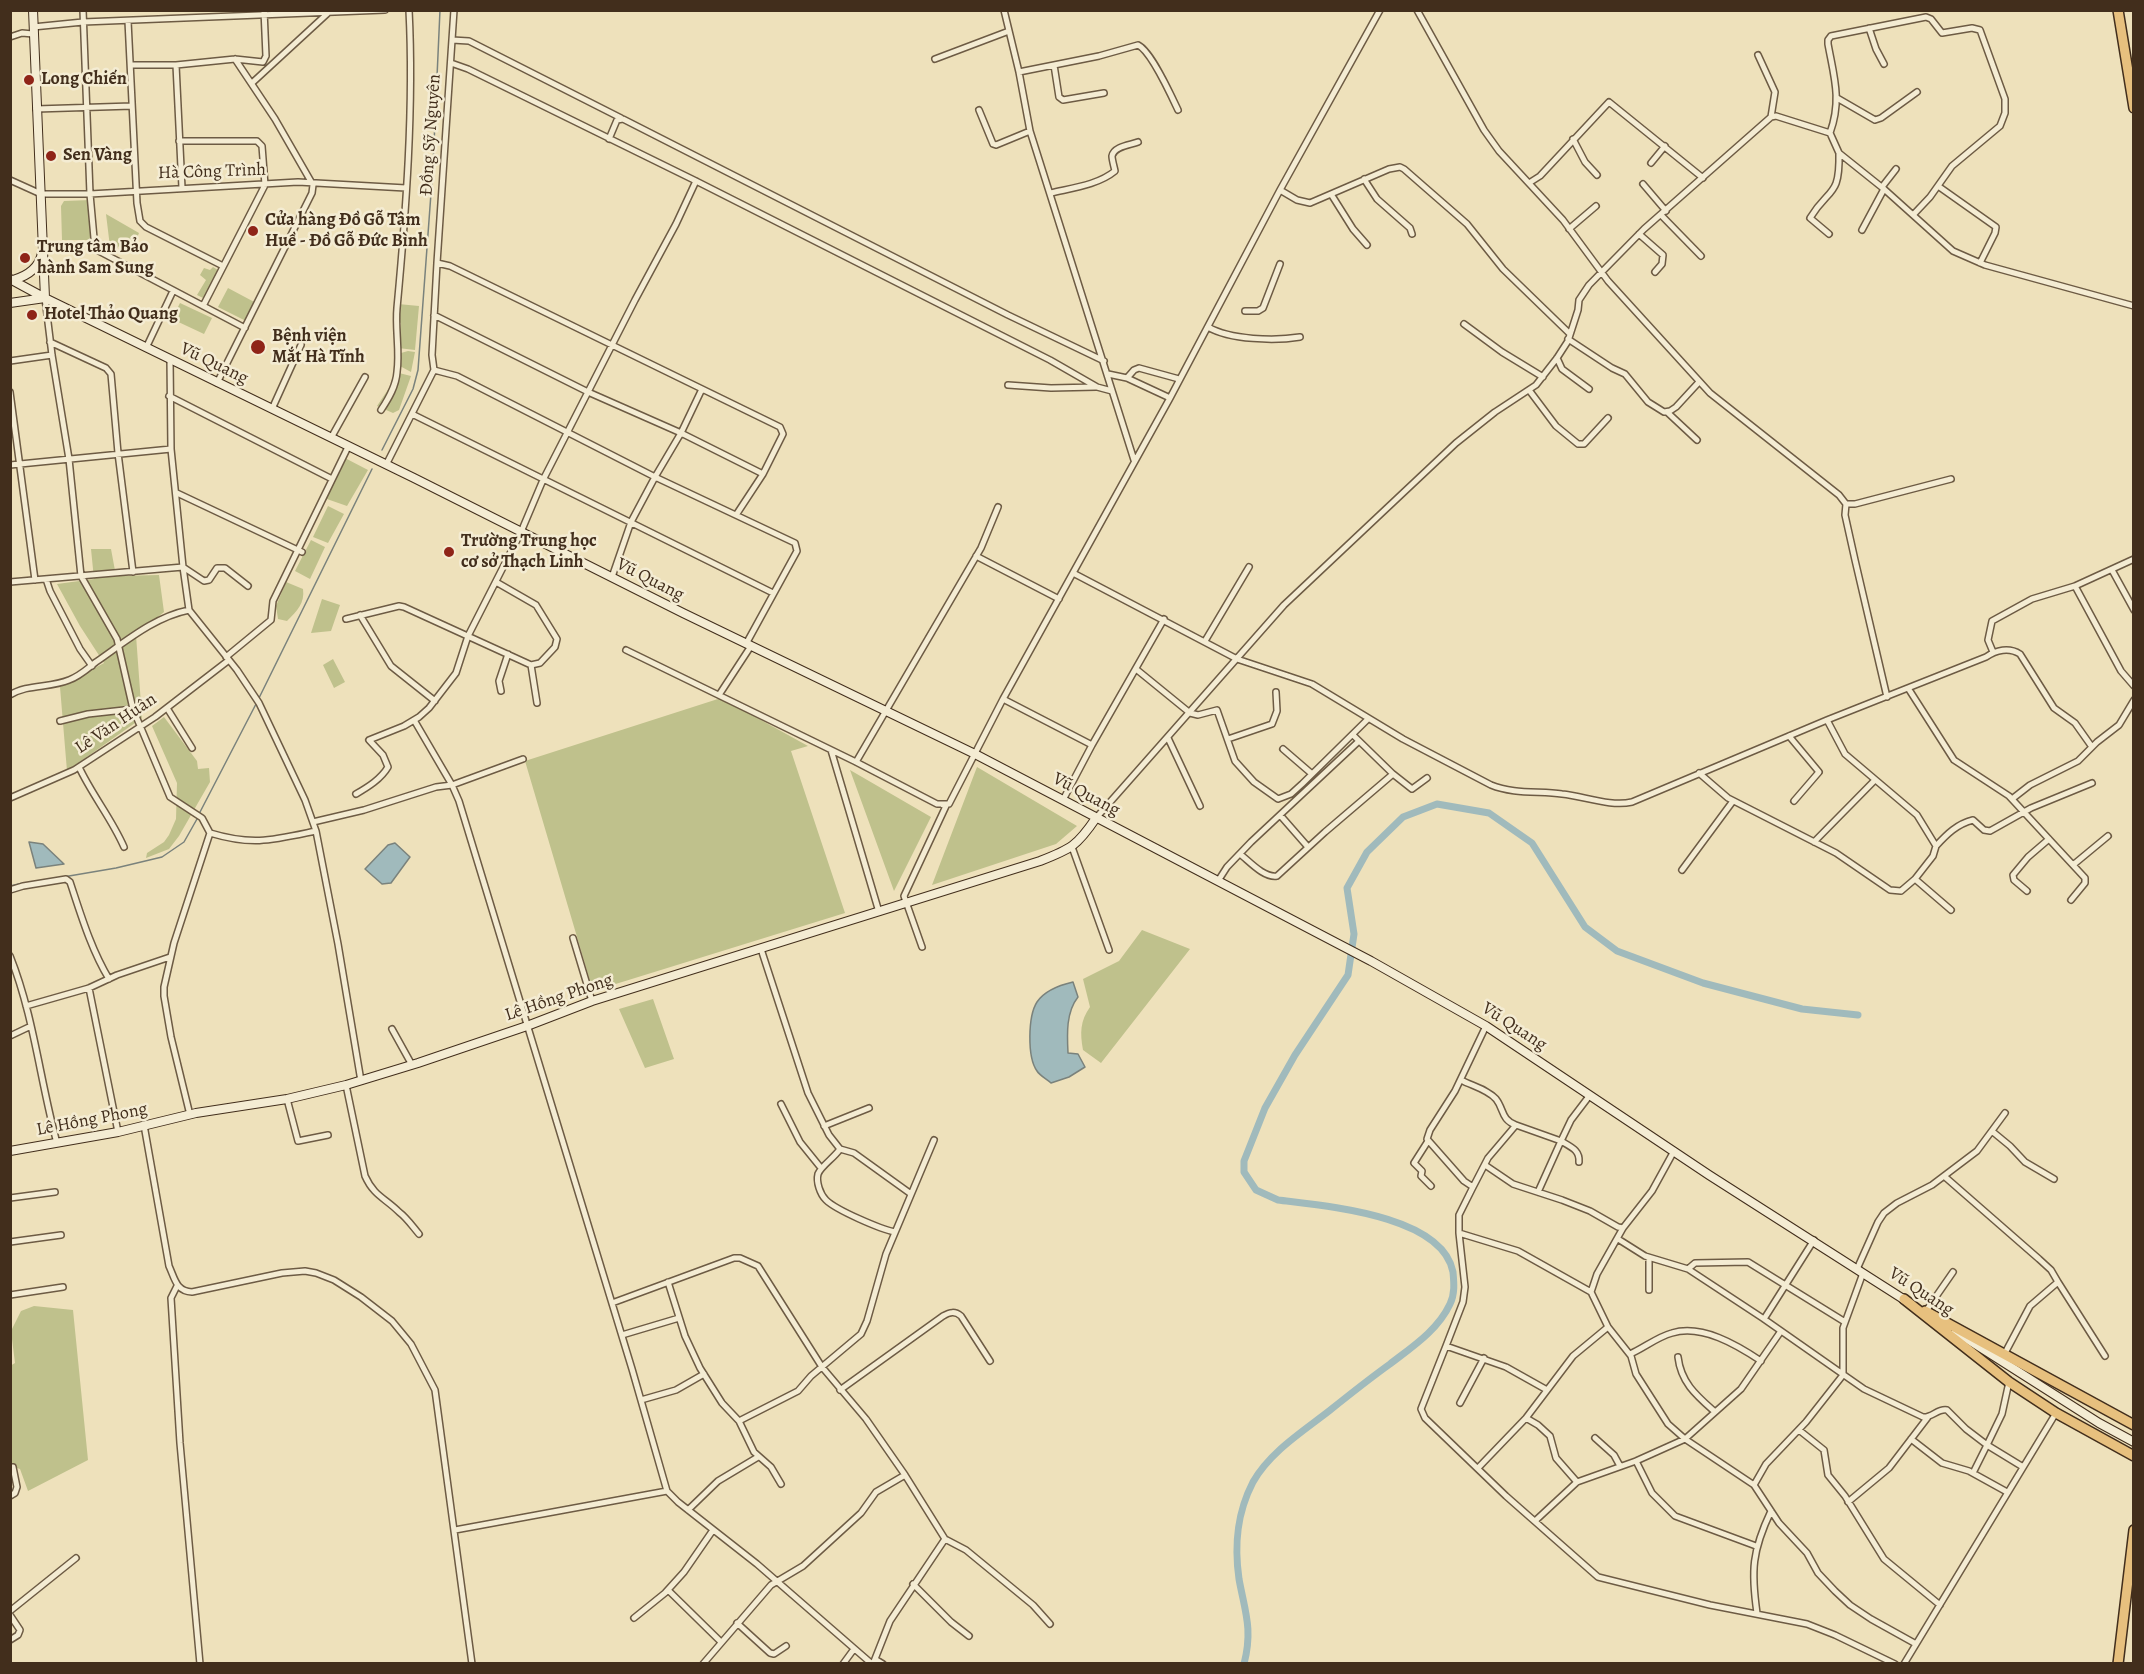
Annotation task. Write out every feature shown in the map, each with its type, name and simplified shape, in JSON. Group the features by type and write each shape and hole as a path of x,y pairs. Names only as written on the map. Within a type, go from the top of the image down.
{"highway":[{"path":"2118,10 2131,79 2133,108"},
{"path":"1904,1299 2133,1425"},
{"path":"1904,1299 2010,1382 2056,1413 2133,1456"},
{"path":"2118,1664 2133,1530"}],"main road":[{"path":"10,303 45,298 33,10"},
{"path":"12,279 25,277 35,269 41,258 43,246"},
{"name":"Vũ Quang","path":"12,279 146,348 975,754 1371,961 1486,1026 1860,1271 2099,1423 2133,1442"},
{"name":"Lê Hồng Phong","path":"10,1151 117,1132 190,1115 287,1099 361,1081 527,1026 592,1001 1066,852 1079,842 1096,818"}],"street":[{"path":"83,10 90,194 95,249 245,328"},
{"path":"188,10 188,19"},
{"path":"10,37 33,30 83,22 188,19 264,13 385,10"},
{"path":"381,410 391,394 398,372 397,312 409,132 409,10"},
{"name":"Đồng Sỹ Nguyên","path":"386,465 434,370 432,355 434,315 454,10"},
{"path":"1004,10 1030,131 1134,460"},
{"path":"626,650 937,804 949,804 1003,699 1170,398 1280,190 1380,10"},
{"path":"1417,10 1484,130 1499,151 1569,229 1602,272 1699,382 1718,400 1839,495 1846,504 1845,515 1852,549 1887,697"},
{"path":"131,65 176,65 235,59 263,62 265,60 264,13"},
{"path":"252,83 328,13"},
{"path":"1913,215 1930,197 1952,166 2000,126 2004,120 2005,99 1981,32 1975,28 1942,33 1931,19 1926,17 1834,35 1828,40 1837,98 1836,116 1830,133 1839,153 1883,188 1913,215 1953,251 1980,263 2133,306"},
{"path":"128,21 138,216 142,224 223,266"},
{"path":"1869,28 1884,64"},
{"path":"935,59 1009,31"},
{"path":"452,40 469,41 1008,315 1104,361"},
{"path":"1019,72 1099,56 1133,45 1141,46 1161,76 1178,110"},
{"path":"1758,55 1774,88 1775,100 1771,117"},
{"path":"218,382 312,193 313,185 252,83 235,59"},
{"path":"451,63 468,69 696,181 1050,360 1097,387 1112,391"},
{"path":"176,65 182,188"},
{"path":"1054,65 1059,97 1063,100 1104,93"},
{"path":"1837,98 1875,120 1917,92"},
{"path":"1530,183 1540,176 1609,102 1703,178"},
{"path":"36,109 132,106"},
{"path":"979,110 993,144 1030,131"},
{"path":"1096,818 1284,605 1456,443 1543,377 1569,336 1583,292 1639,234 1771,117 1776,116 1830,133"},
{"path":"609,139 616,123 619,119 623,120"},
{"path":"1573,139 1586,162 1597,175"},
{"path":"179,141 257,141 262,146 265,185 203,306"},
{"path":"1051,193 1080,186 1115,171 1114,152 1138,142"},
{"path":"1651,163 1665,146"},
{"path":"1829,234 1811,221 1811,217 1837,183 1839,153"},
{"path":"1280,190 1297,200 1310,202 1395,167 1404,169 1467,224 1503,269 1569,336 1612,368 1625,374 1648,402 1657,409 1667,412 1697,440"},
{"path":"1862,230 1883,188 1896,169"},
{"path":"1364,179 1377,199 1410,228 1412,234"},
{"path":"10,180 41,194"},
{"path":"356,794 375,781 388,767 383,755 369,740 404,726 423,714 456,673 468,636 521,532 543,480 696,181"},
{"name":"Hà Công Trình","path":"41,194 90,194 298,183 406,188"},
{"path":"1642,184 1663,213 1701,256"},
{"path":"1938,186 1997,228 1980,263"},
{"path":"1331,194 1353,229 1367,245"},
{"path":"1569,229 1596,206"},
{"path":"1639,234 1663,255 1662,264 1654,273"},
{"path":"437,263 450,266 780,428 783,434 763,474 736,515"},
{"path":"1245,311 1258,311 1263,308 1280,264"},
{"path":"146,348 173,291"},
{"path":"45,298 69,459 81,576 120,646 133,709 170,797 202,818 210,833 170,957 164,996 171,1037 190,1115"},
{"path":"434,315 588,392 681,433 763,474"},
{"path":"1464,324 1502,352 1543,377"},
{"path":"1208,327 1220,332 1258,339 1300,338"},
{"path":"50,342 109,370 111,374 133,572"},
{"path":"272,409 302,345"},
{"path":"10,362 52,356"},
{"path":"1557,358 1562,369 1589,389"},
{"path":"170,359 171,449 189,610 259,703 313,822 338,944 361,1081"},
{"path":"1126,378 1139,368 1179,380"},
{"path":"434,370 457,376 655,477 796,545 796,551 749,645 719,695"},
{"path":"1108,374 1126,378 1170,398"},
{"path":"331,438 365,377"},
{"path":"1667,412 1699,382"},
{"path":"1008,385 1051,388 1097,387"},
{"path":"612,577 631,522 681,433 702,389"},
{"path":"1528,390 1556,426 1578,444 1584,444 1608,418"},
{"path":"10,392 35,580"},
{"path":"169,396 332,478"},
{"path":"412,414 773,593"},
{"name":"Lê Văn Huân","path":"10,798 64,776 141,726 167,708 272,620 273,601 300,551 348,447"},
{"path":"10,465 171,449"},
{"path":"1846,504 1855,504 1951,479"},
{"path":"177,493 300,551"},
{"path":"856,762 976,556 998,507"},
{"path":"976,556 1059,599"},
{"path":"1993,652 1988,640 1992,621 2032,599 2075,586 2133,559"},
{"path":"10,582 183,567 204,581 208,580 217,568 225,568 248,586"},
{"path":"1205,641 1249,567"},
{"path":"2112,570 2133,610"},
{"path":"1073,573 1237,658 1312,684 1368,719 1491,785 1507,790 1563,794 1624,804 1640,800 1699,773 1986,657 1993,652 2011,650 2020,654 2054,708 2074,723 2092,747"},
{"path":"46,579 50,591 92,666"},
{"path":"346,619 399,606 531,664 540,663 555,647 556,639 536,605 495,582"},
{"path":"2075,586 2121,671 2133,686"},
{"path":"10,695 19,689 53,686 79,676 135,634 169,616 189,610"},
{"path":"360,615 391,666 435,701"},
{"path":"1063,800 1164,619"},
{"path":"501,691 499,681 507,654"},
{"path":"531,664 537,703"},
{"path":"1136,669 1190,713 1195,715 1217,710 1235,761 1246,775 1278,799 1291,794 1368,719"},
{"path":"1908,688 1954,760 1999,788 2086,880 2071,900"},
{"path":"1228,739 1272,724 1277,711 1276,692"},
{"path":"1003,699 1092,745"},
{"path":"2012,800 2030,785 2073,764 2119,725 2133,700"},
{"path":"167,708 192,748"},
{"path":"60,721 88,714 133,709"},
{"path":"414,720 452,785 622,1335 667,1491 777,1581 854,1649 873,1662 883,1664"},
{"path":"1827,720 1845,754 1917,815 1936,846"},
{"path":"1353,735 1412,789 1427,778"},
{"path":"1789,736 1819,772 1818,776 1804,787 1794,801"},
{"path":"1168,738 1200,806"},
{"path":"1218,881 1240,854 1359,741"},
{"path":"1283,749 1312,774"},
{"path":"831,750 879,912"},
{"path":"313,822 364,810 436,787 452,785 523,759"},
{"path":"80,767 89,788 117,832 124,848"},
{"path":"1699,773 1720,793 1733,801 1836,853 1890,890 1901,891 1915,879 1933,856 1936,846 1950,831 1964,823 1973,820 1984,830 1990,831 2024,812 2092,783"},
{"path":"1240,854 1265,874 1277,876 1393,774"},
{"path":"1814,842 1875,780"},
{"path":"1682,870 1733,801"},
{"path":"922,947 904,896 946,806 944,805"},
{"path":"1280,815 1308,847"},
{"path":"210,833 262,842 316,831"},
{"path":"2073,865 2108,836"},
{"path":"2027,891 2014,880 2013,875 2028,857 2049,839"},
{"path":"1072,847 1109,950"},
{"path":"10,890 23,885 66,879 99,961 109,979"},
{"path":"1915,879 1951,910"},
{"path":"573,938 592,1001"},
{"path":"761,949 808,1093 824,1126 840,1149 854,1154 911,1194"},
{"path":"10,956 41,1064 47,1106 57,1143"},
{"path":"26,1006 89,988 170,957"},
{"path":"89,988 117,1132"},
{"path":"10,1036 31,1026"},
{"path":"1431,1186 1421,1176 1422,1170 1414,1163 1428,1141 1428,1135 1448,1105 1486,1026"},
{"path":"392,1029 412,1065"},
{"path":"1461,1080 1488,1092 1498,1102 1504,1118 1516,1125 1561,1141 1579,1154 1580,1162"},
{"path":"346,1085 365,1176 369,1185 376,1194 399,1211 419,1234"},
{"path":"1538,1192 1571,1120 1590,1095"},
{"path":"287,1099 298,1141 328,1135"},
{"path":"781,1104 800,1142 821,1168"},
{"path":"824,1126 869,1108"},
{"path":"1754,1485 1766,1464 1799,1430 1843,1375 1843,1328 1860,1271 1878,1222 1884,1213 1897,1203 1921,1192 1980,1148 2005,1113"},
{"path":"144,1125 169,1266 177,1286 184,1292 282,1273 305,1271 316,1273 334,1280 361,1297 392,1321 411,1344 435,1390 472,1664"},
{"path":"1516,1125 1485,1165 1459,1215 1465,1287 1463,1302 1428,1394 1422,1404 1422,1413 1425,1418 1506,1496 1601,1579 1813,1626 1895,1664"},
{"path":"1993,1132 2025,1162 2054,1179"},
{"path":"739,1420 795,1394 822,1367 856,1340 863,1331 884,1260 934,1140"},
{"path":"1428,1141 1464,1181 1473,1186"},
{"path":"840,1149 829,1163 821,1168 817,1179 822,1196 827,1202 843,1211 895,1232"},
{"path":"1591,1292 1597,1274 1623,1228 1652,1191 1674,1151"},
{"path":"1485,1165 1513,1184 1590,1211 1623,1228"},
{"path":"1944,1176 2045,1264 2105,1356"},
{"path":"10,1198 55,1192"},
{"path":"1459,1233 1518,1251 1591,1292 1608,1327 1630,1354 1636,1374 1664,1418 1685,1439 1754,1485 1771,1511 1807,1553 1818,1573 1850,1605 1916,1644"},
{"path":"10,1242 61,1234"},
{"path":"1618,1239 1649,1258 1688,1269 1873,1394 1923,1417 1928,1417"},
{"path":"1764,1319 1814,1240"},
{"path":"612,1303 734,1258 740,1258 758,1266 822,1367 866,1419 945,1539 966,1550 1033,1605 1050,1624"},
{"path":"1649,1258 1649,1290"},
{"path":"1688,1269 1695,1263 1748,1262 1845,1322"},
{"path":"1926,1311 1953,1272"},
{"path":"668,1282 690,1348 704,1374 722,1403 739,1420 750,1446 758,1457 771,1467 781,1484"},
{"path":"2005,1353 2030,1306 2058,1282"},
{"path":"177,1286 171,1298 180,1443 200,1664"},
{"path":"10,1294 63,1287"},
{"path":"840,1390 943,1316 952,1312 957,1312 961,1316 990,1361"},
{"path":"622,1335 679,1318"},
{"path":"1478,1468 1526,1418 1578,1350 1608,1327"},
{"path":"1630,1354 1670,1333 1689,1331 1728,1341 1761,1361"},
{"path":"1535,1521 1577,1482 1636,1461 1685,1439 1741,1389 1781,1331"},
{"path":"1446,1346 1513,1370 1547,1390"},
{"path":"1678,1357 1682,1376 1687,1385 1715,1412"},
{"path":"1460,1403 1484,1358"},
{"path":"640,1400 670,1392 704,1374"},
{"path":"1973,1473 2002,1414 2010,1382"},
{"path":"1848,1502 1889,1468 1928,1417 1941,1410 1947,1410 1966,1429 2023,1467"},
{"path":"1904,1664 2056,1413"},
{"path":"1526,1418 1538,1425 1550,1437 1556,1458 1577,1482"},
{"path":"1799,1430 1824,1450 1828,1475 1884,1559 1940,1605"},
{"path":"1595,1438 1614,1455 1620,1466"},
{"path":"1911,1439 1942,1463 1973,1473 2007,1492"},
{"path":"688,1510 722,1478 758,1457"},
{"path":"1636,1461 1652,1493 1675,1516 1756,1546"},
{"path":"10,1496 15,1493 17,1487 13,1467"},
{"path":"704,1663 758,1598 777,1581 804,1566 822,1550 861,1513 876,1492 905,1475"},
{"path":"455,1530 667,1491"},
{"path":"1756,1613 1752,1582 1756,1546 1771,1511"},
{"path":"634,1618 668,1590 689,1566 713,1530"},
{"path":"873,1662 890,1621 945,1539"},
{"path":"10,1641 18,1635 20,1630 10,1613 76,1558"},
{"path":"913,1584 951,1622 969,1636"},
{"path":"668,1590 721,1642"},
{"path":"737,1623 770,1653 774,1654 786,1646"},
{"path":"843,1664 854,1649"}],"green space":[{"path":"91,200 92,240 62,240 61,206 64,201"},
{"path":"106,214 139,233 135,243 126,239 114,251 110,247"},
{"path":"213,267 223,273 209,301 197,295 206,280 200,275 204,268 210,270"},
{"path":"228,288 258,304 248,322 218,307"},
{"path":"180,303 212,318 204,334 172,319"},
{"path":"398,304 419,306 415,350 398,348 401,323 396,321"},
{"path":"415,352 411,372 398,365 401,353"},
{"path":"399,373 411,376 399,410 393,413 377,406"},
{"path":"343,457 368,470 347,506 324,498"},
{"path":"328,506 344,514 328,543 313,537"},
{"path":"311,540 325,547 310,579 295,571"},
{"path":"91,549 111,549 116,576 159,575 164,612 136,635 142,718 67,771 60,687 104,663 57,584 94,579"},
{"path":"286,582 303,589 300,606 287,621 278,619 276,606"},
{"path":"322,599 340,605 331,631 311,633"},
{"path":"333,659 345,682 334,688 323,665"},
{"path":"721,698 808,746 791,751 845,913 593,991 525,761"},
{"path":"164,717 197,761 198,769 209,768 210,782 169,849 146,858 147,853 164,842 176,819 177,783 152,726"},
{"path":"977,767 1077,826 1056,844 932,885"},
{"path":"850,770 931,817 894,891"},
{"path":"1142,930 1190,949 1101,1063 1083,1050 1082,1027 1084,1017 1090,1007 1083,979 1119,961"},
{"path":"653,999 674,1059 645,1068 619,1009"},
{"path":"34,1306 73,1310 88,1460 28,1491 20,1469 11,1466 10,1366 15,1363 11,1331 21,1311"}],"water":[{"path":"29,842 43,844 64,864 36,868"},
{"path":"395,843 410,857 391,883 382,884 365,869 388,845"},
{"path":"1073,982 1078,997 1069,1016 1068,1053 1078,1054 1085,1067 1069,1077 1051,1083 1038,1073 1034,1065 1030,1047 1030,1026 1034,1008 1044,994 1058,986"}],"waterway":[{"path":"382,450 413,389 418,370 433,166 440,10"},
{"path":"258,700 372,469"},
{"path":"199,814 256,704"},
{"path":"1244,1664 1248,1630 1239,1579 1237,1541 1243,1505 1253,1482 1268,1461 1287,1443 1424,1337 1439,1322 1452,1300 1453,1272 1444,1253 1428,1238 1405,1226 1379,1217 1351,1210 1278,1200 1256,1190 1244,1172 1244,1161 1265,1108 1295,1055 1348,975 1354,934 1347,888 1367,852 1403,817 1437,804 1489,813 1532,843 1585,927 1617,951 1703,983 1802,1009 1858,1015"},
{"path":"28,883 116,868 162,857 184,842 197,819"},
{"path":"10,886 23,883"}],"place":[{"name":"Long Chiến","path":"29,80"},
{"name":"Sen Vàng","path":"51,156"},
{"name":"Cửa hàng Đồ Gỗ Tâm Huề - Đồ Gỗ Đức Bình","path":"253,231"},
{"name":"Trung tâm Bảo hành Sam Sung","path":"25,258"},
{"name":"Hotel Thảo Quang","path":"32,315"},
{"name":"Bệnh viện Mắt Hà Tĩnh","path":"258,347"},
{"name":"Trường Trung học cơ sở Thạch Linh","path":"449,552"}]}
